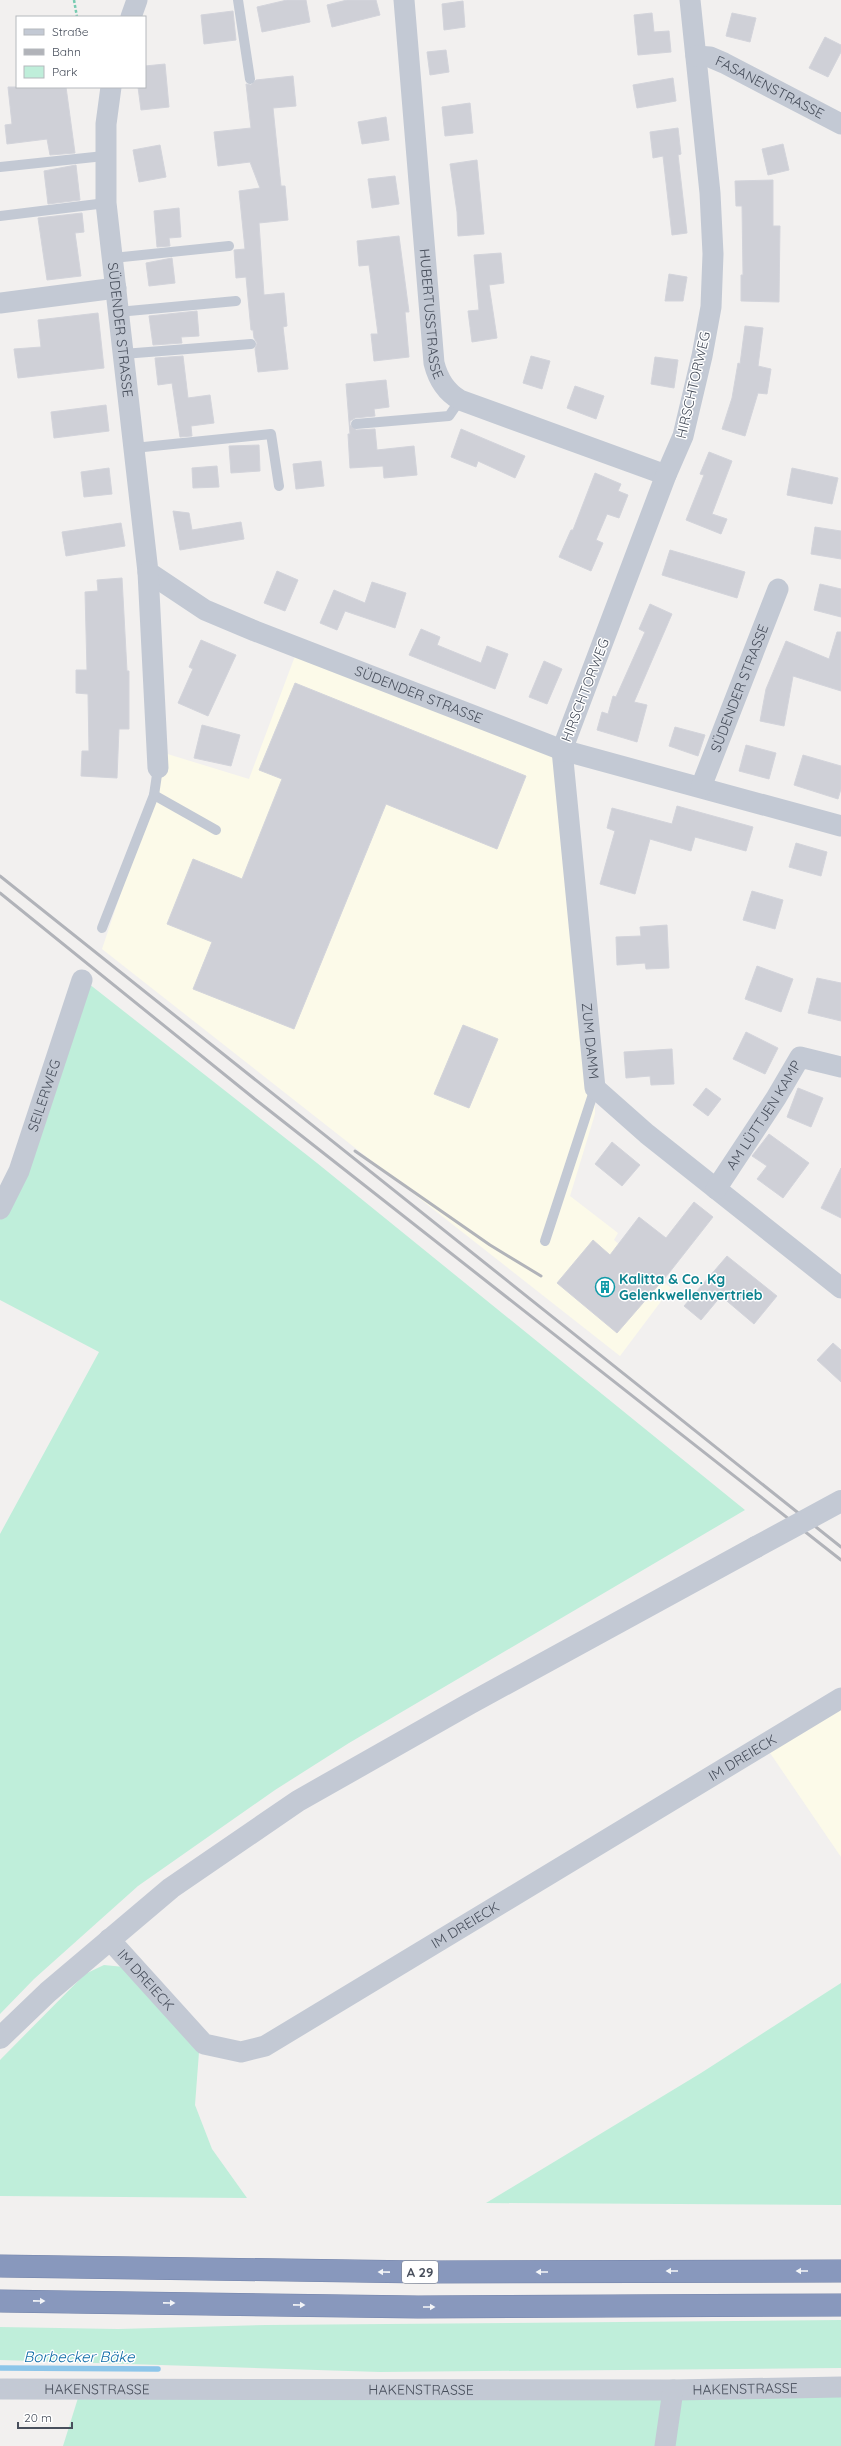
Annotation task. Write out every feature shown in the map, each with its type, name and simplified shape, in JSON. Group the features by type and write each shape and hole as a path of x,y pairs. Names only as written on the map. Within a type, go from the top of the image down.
{"highway":[{"name":"A 29","path":"0,2266 421,2272 841,2271"},
{"path":"0,2300 418,2307 841,2305"}],"street":[{"path":"131,16 137,0"},
{"name":"HUBERTUSSTRASSE","path":"404,0 434,363 437,374 448,391 460,400 666,475"},
{"name":"HIRSCHTORWEG","path":"562,750 666,475 683,436 702,356 711,307 713,254 710,193 690,0"},
{"name":"FASANENSTRASSE","path":"696,56 710,58 724,63 841,124"},
{"name":"SÜDENDER STRASSE","path":"112,88 106,124 104,156 106,203 148,572 158,768"},
{"path":"0,303 116,288"},
{"name":"SÜDENDER STRASSE","path":"148,572 205,610 562,750 841,826"},
{"name":"SÜDENDER STRASSE","path":"701,788 778,589"},
{"name":"ZUM DAMM","path":"562,750 595,1088 647,1134 841,1288"},
{"name":"SEILERWEG","path":"0,1209 19,1171 82,980"},
{"name":"AM LÜTTJEN KAMP","path":"716,1189 776,1098 800,1057 841,1067"},
{"path":"0,2038 48,1992 109,1939 178,1884 298,1801 469,1704 841,1501"},
{"name":"IM DREIECK","path":"109,1939 204,2044 241,2052 265,2046 841,1698"},
{"name":"HAKENSTRASSE","path":"0,2389 673,2390 841,2387"},
{"path":"665,2446 673,2390"}],"lane":[{"path":"238,0 250,79"},
{"path":"0,167 104,156"},
{"path":"0,216 106,203"},
{"path":"113,258 229,246"},
{"path":"118,312 236,301"},
{"path":"123,354 251,344"},
{"path":"356,424 449,416 460,400"},
{"path":"134,448 271,434 279,486"},
{"path":"102,928 154,795 158,768"},
{"path":"154,795 216,830"},
{"path":"545,1241 595,1088"}],"path":[{"path":"74,0 77,16"}],"shaded area":[{"path":"298,648 562,750 595,1088 595,1114 570,1196 618,1233 614,1240 671,1288 620,1356 102,949 154,795 161,752 249,779"},
{"path":"841,1707 841,1857 768,1750"}],"green space":[{"path":"84,980 317,1163 745,1510 349,1743 275,1790 138,1886 34,1979 0,2014 0,1534 99,1352 0,1300 0,1209"},
{"path":"104,1965 124,1967 199,2052 195,2105 212,2149 247,2198 0,2196 0,2060 85,1974"},
{"path":"841,1983 841,2205 486,2203 701,2073"},
{"path":"841,2320 841,2368 380,2372 0,2360 0,2327 118,2329 266,2325"},
{"path":"841,2387 841,2446 63,2446 78,2398"}],"building":[{"path":"287,0 306,0 310,22 262,32 257,7"},
{"path":"347,0 376,0 380,15 332,27 327,5"},
{"path":"463,1 465,27 444,30 442,4"},
{"path":"233,11 236,40 204,44 201,15"},
{"path":"652,13 654,32 669,31 671,52 638,55 634,15"},
{"path":"732,13 756,18 750,42 726,36"},
{"path":"825,37 841,45 841,52 828,77 809,68"},
{"path":"446,50 449,72 430,75 427,52"},
{"path":"165,64 169,107 141,110 138,88 146,88 146,66"},
{"path":"293,76 296,106 273,108 281,186 285,186 288,220 259,223 264,295 284,293 287,326 283,327 288,369 258,372 255,349 257,343 254,338 253,330 251,330 246,277 236,278 234,250 245,249 239,191 260,188 250,162 218,166 214,132 251,128 246,84 251,85 256,80"},
{"path":"673,78 676,101 637,108 633,85"},
{"path":"8,87 66,88 75,153 50,155 47,139 7,144 5,125 12,124"},
{"path":"470,103 473,133 445,136 442,107"},
{"path":"386,117 389,140 362,144 358,122"},
{"path":"678,128 681,154 678,155 687,233 672,235 663,156 653,158 650,132"},
{"path":"783,144 789,170 768,175 762,149"},
{"path":"160,145 166,177 139,182 133,150"},
{"path":"477,160 484,234 458,236 457,212 450,164"},
{"path":"76,165 80,200 48,204 44,171"},
{"path":"395,176 399,204 372,208 368,179"},
{"path":"773,180 773,226 780,226 779,302 741,301 741,275 743,275 742,206 736,206 735,181"},
{"path":"179,208 181,237 169,238 170,246 157,247 154,211"},
{"path":"82,213 84,232 75,233 81,276 47,280 38,218"},
{"path":"399,236 409,312 405,312 409,357 374,361 371,334 378,334 369,265 359,266 357,241"},
{"path":"501,253 504,283 489,285 497,338 472,342 468,311 479,310 474,255"},
{"path":"172,258 175,283 149,286 146,263"},
{"path":"669,274 687,277 683,301 665,301"},
{"path":"197,311 199,336 181,337 182,343 153,345 149,316"},
{"path":"98,313 104,368 18,378 14,349 41,347 38,320"},
{"path":"745,326 763,328 758,366 771,369 767,394 758,393 745,436 722,429 732,398 738,363 740,364"},
{"path":"183,356 188,398 210,395 214,423 191,426 192,436 180,437 172,383 158,385 155,358"},
{"path":"531,356 550,361 542,389 523,383"},
{"path":"655,357 678,360 674,388 651,384"},
{"path":"386,380 389,407 374,409 375,416 355,418 350,421 350,425 356,430 375,429 377,450 414,446 417,475 384,478 383,466 350,468 348,434 350,434 346,384"},
{"path":"575,386 604,396 596,419 567,408"},
{"path":"106,405 109,431 54,438 51,412"},
{"path":"461,429 525,456 515,478 478,461 476,467 451,457"},
{"path":"259,445 260,471 231,473 229,446"},
{"path":"709,452 732,461 712,514 727,519 721,534 686,520 704,475 700,474"},
{"path":"321,461 324,486 296,489 293,464"},
{"path":"217,466 219,487 193,488 192,468"},
{"path":"109,468 112,494 84,497 81,472"},
{"path":"792,468 838,478 832,504 787,495"},
{"path":"595,473 621,484 618,491 628,495 619,518 607,514 596,540 603,543 591,571 559,557 571,530 573,530"},
{"path":"173,511 189,513 192,530 241,522 244,539 180,550"},
{"path":"121,523 125,546 66,556 62,532"},
{"path":"815,527 841,531 841,559 811,554"},
{"path":"670,550 745,572 737,598 662,575"},
{"path":"277,571 298,580 285,611 264,603"},
{"path":"122,578 127,671 129,671 129,729 119,729 117,778 81,776 82,751 89,751 88,694 76,693 76,670 87,670 85,592 98,591 97,580"},
{"path":"372,582 406,593 395,628 345,611 337,630 320,623 334,590 365,603"},
{"path":"820,584 841,589 841,617 814,610"},
{"path":"650,604 672,614 634,702 647,705 637,742 597,730 602,712 608,714 613,696 616,697 645,632 639,629"},
{"path":"421,629 440,637 437,645 481,663 487,646 508,654 495,689 409,655"},
{"path":"837,632 841,632 841,691 793,676 784,726 760,721 766,689 786,641 829,659"},
{"path":"201,640 236,655 208,716 178,703 193,669 189,667"},
{"path":"544,661 562,669 547,704 529,697"},
{"path":"295,683 526,776 497,849 386,804 294,1029 193,989 212,942 167,924 193,859 242,879 282,779 259,770"},
{"path":"202,725 240,735 231,766 194,758"},
{"path":"675,727 705,735 698,756 669,746"},
{"path":"746,745 776,753 769,779 739,771"},
{"path":"803,755 841,766 841,789 838,799 794,785"},
{"path":"677,806 753,827 746,851 695,837 691,851 650,839 635,894 600,884 615,831 607,828 612,808 672,824"},
{"path":"796,843 827,852 821,876 789,867"},
{"path":"752,891 783,900 775,929 743,920"},
{"path":"667,925 669,968 646,969 645,963 617,965 616,937 641,936 640,927"},
{"path":"757,966 793,979 781,1012 745,999"},
{"path":"817,978 841,983 841,1021 808,1013"},
{"path":"463,1025 498,1039 469,1108 434,1094"},
{"path":"746,1032 778,1048 765,1074 733,1059"},
{"path":"672,1049 674,1084 651,1085 650,1076 626,1078 624,1052"},
{"path":"706,1088 721,1099 708,1116 693,1105"},
{"path":"798,1088 823,1098 811,1127 787,1117"},
{"path":"769,1134 809,1163 783,1198 757,1179 767,1166 752,1156"},
{"path":"612,1142 640,1165 622,1186 595,1164"},
{"path":"841,1168 841,1218 821,1208"},
{"path":"694,1202 713,1217 669,1273 617,1333 557,1283 593,1240 610,1255 639,1217 666,1238"},
{"path":"727,1256 777,1296 754,1324 721,1296 701,1320 684,1306"},
{"path":"833,1343 841,1350 841,1382 817,1360"}],"waterway":[{"name":"Borbecker Bäke","path":"0,2368 158,2369"}],"railway":[{"path":"0,876 841,1547"},
{"path":"0,893 256,1100 841,1560"},
{"path":"355,1151 490,1245 541,1276"}],"place":[{"name":"Kalitta & Co. Kg Gelenkwellenvertrieb","path":"605,1287"}]}
